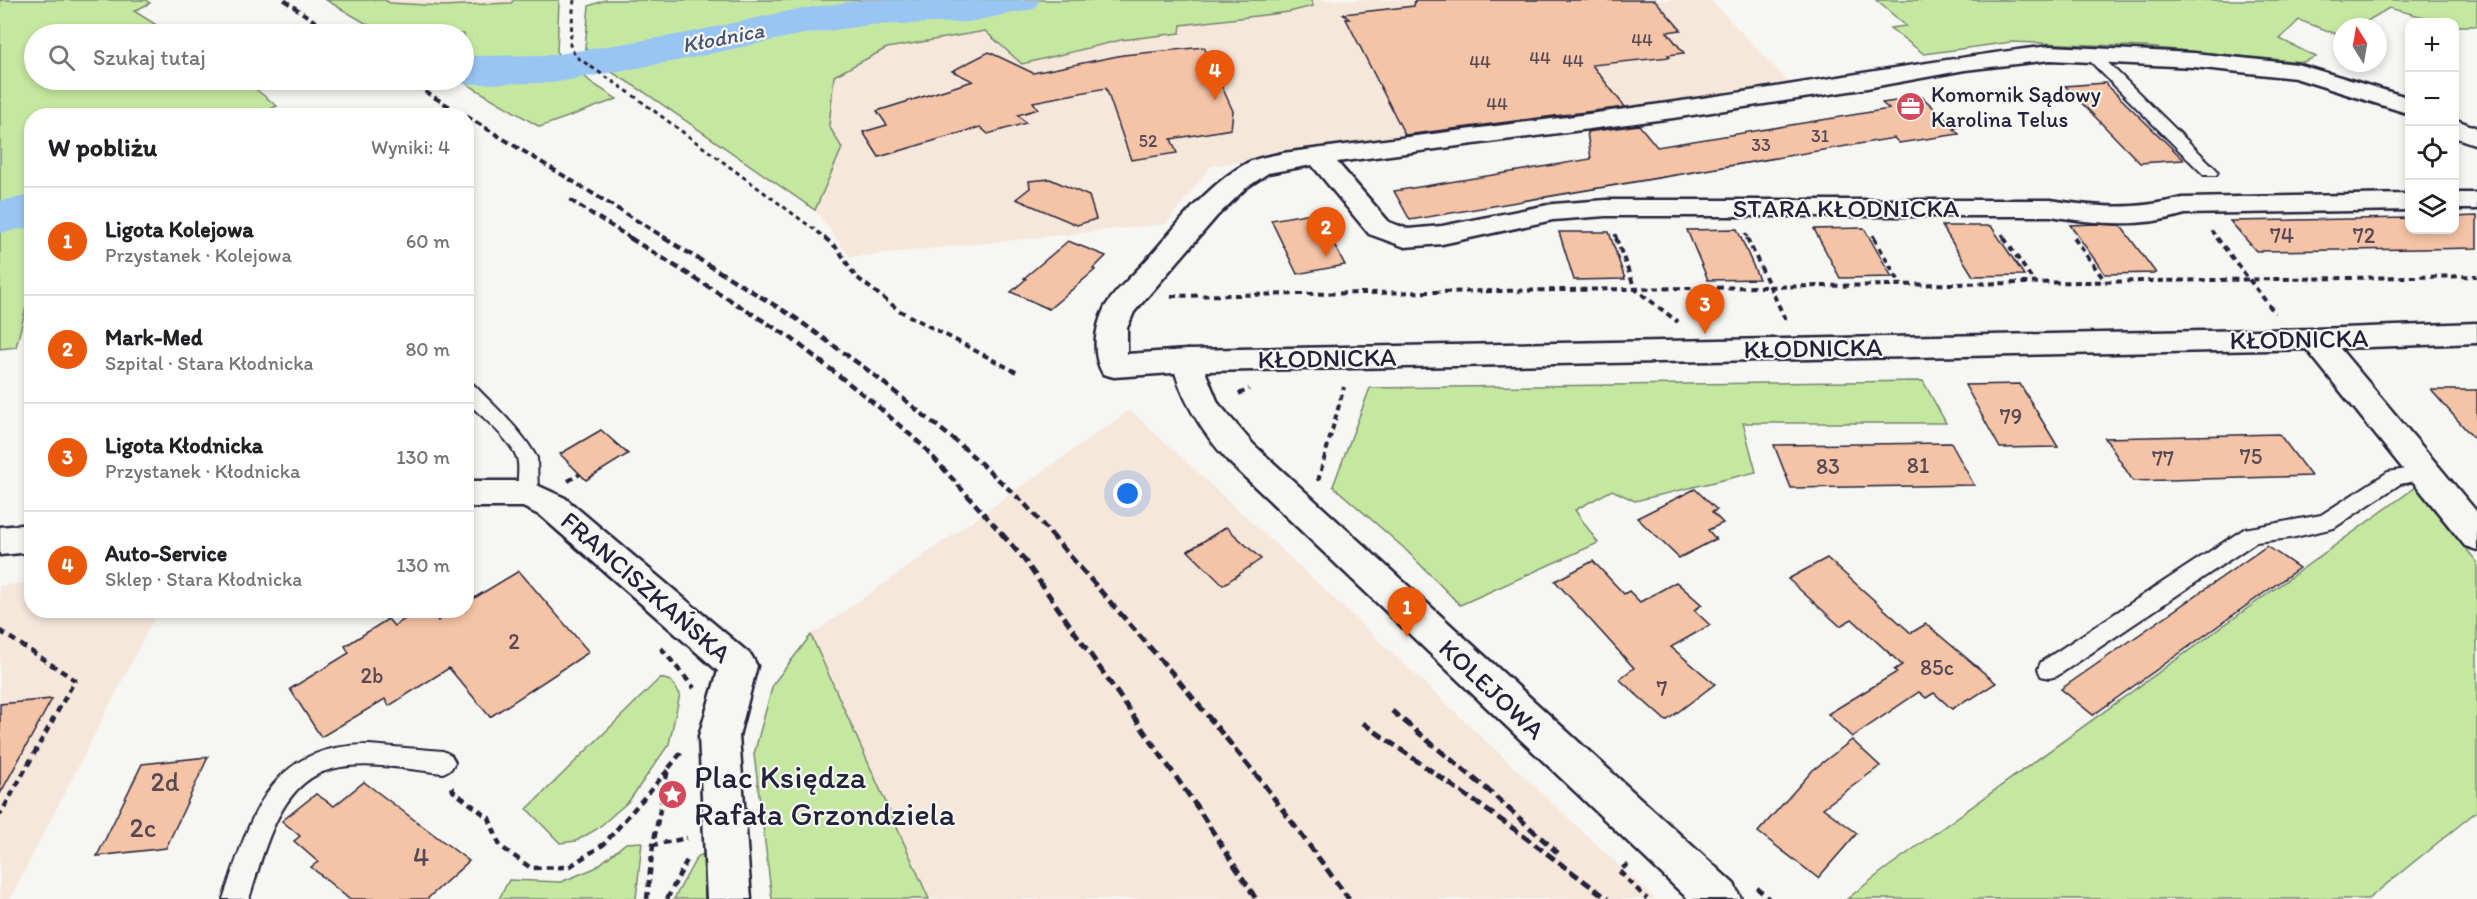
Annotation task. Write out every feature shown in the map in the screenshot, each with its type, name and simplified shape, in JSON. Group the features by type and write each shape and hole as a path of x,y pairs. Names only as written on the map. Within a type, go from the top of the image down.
{"street":[{"path":"1131,296 1207,210 1236,182 1259,167 1319,156 1856,84 1965,63 2026,55 2092,55 2194,60 2297,71 2384,96 2405,105"},
{"path":"2459,129 2477,136"},
{"name":"STARA KŁODNICKA","path":"1319,156 1379,228 1405,238 1442,235 1553,212 1605,208 2052,209 2091,216 2130,216 2192,206 2405,202"},
{"path":"2459,201 2477,201"},
{"name":"KŁODNICKA","path":"1131,296 1120,308 1114,322 1111,350 1114,366 1187,361 2315,339 2477,333"},
{"path":"2315,339 2477,536"},
{"name":"KOLEJOWA","path":"1187,361 1197,395 1226,439 1400,604 1719,899"},
{"name":"FRANCISZKAŃSKA","path":"474,494 528,494 554,507 738,666 719,736 729,899"},
{"path":"0,541 24,539"}],"lane":[{"path":"2092,55 2210,172"},
{"path":"474,397 516,440 527,458 528,494"},
{"path":"2049,669 2251,535 2291,530 2326,522 2395,477 2425,473"},
{"path":"236,899 268,813 286,785 303,769 327,759 349,756 443,762"}],"path":[{"path":"573,0 570,45 575,56 630,93 818,230 838,249 855,276 900,311 1016,372"},
{"path":"2192,206 2278,316"},
{"path":"1605,208 1635,289 1686,329"},
{"path":"1733,208 1787,325"},
{"path":"1858,208 1879,251 1902,285"},
{"path":"1984,208 2010,250 2034,282"},
{"path":"2052,209 2106,281"},
{"path":"2082,249 2087,249"},
{"path":"1617,254 1622,254"},
{"path":"1748,254 1754,254"},
{"path":"1131,296 2477,276"},
{"path":"1317,483 1346,380"},
{"path":"568,481 580,474"},
{"path":"0,631 75,680 0,815"},
{"path":"658,645 693,684 694,696"},
{"path":"443,762 453,791 489,818 500,846 531,868 569,867 604,844 686,746"},
{"path":"647,899 653,845 668,769"},
{"path":"653,845 699,835"},
{"path":"667,899 688,856"},
{"path":"1638,856 1619,871 1647,899"}],"shaded area":[{"path":"385,0 514,0 511,3 443,6 389,3"},
{"path":"1311,0 1711,0 1796,90 1211,166 1166,224 850,257 815,210 842,148 829,126 834,76 887,48 985,31 1022,64 1121,40 1180,34 1180,25 1290,12 1313,6"},
{"path":"1130,410 1655,899 929,899 811,635"},
{"path":"24,583 24,618 154,618 10,899 0,899 0,586"}],"green space":[{"path":"0,0 146,0 150,3 134,11 155,24 24,24 24,90 257,90 277,106 272,108 24,108 24,316 16,347 0,349"},
{"path":"326,0 385,0 390,3 443,6 511,3 514,0 559,0 557,53 592,83 617,99 540,127 474,88 474,24 367,24"},
{"path":"605,0 1311,0 1313,6 1289,12 1181,25 1180,33 1121,40 1022,64 985,31 887,48 834,76 829,126 842,148 815,210 644,92 608,70 585,48 589,6"},
{"path":"1876,0 2477,0 2477,26 2459,26 2459,18 2428,18 2389,8 2372,18 2333,18 2333,33 2299,20 2280,39 2316,57 2303,62 2145,47 2011,42 1924,54 1890,28 1906,26"},
{"path":"1923,381 1946,423 1743,423 1756,472 1635,501 1612,490 1575,510 1598,543 1460,605 1404,548 1333,486 1370,388"},
{"path":"2416,487 2477,562 2477,811 2368,899 1847,899 1884,870"},
{"path":"811,635 929,899 772,899 754,754 773,684"},
{"path":"660,678 671,681 680,694 669,744 629,801 597,829 576,841 560,843 527,809"},
{"path":"642,842 636,899 499,899 509,880 561,882 595,868 626,843"},
{"path":"703,854 705,899 674,899 697,857"}],"building":[{"path":"1415,0 1655,0 1681,30 1667,32 1684,53 1668,55 1670,57 1592,65 1625,107 1405,135 1346,19 1349,19 1343,14 1414,6"},
{"path":"1204,47 1233,111 1231,129 1171,139 1177,153 1131,160 1106,88 1033,102 1038,109 1018,115 1026,123 988,134 980,127 879,157 863,132 887,125 877,111 973,81 952,71 989,52 1033,73 1123,55"},
{"path":"2105,83 2183,160 2140,163 2065,86"},
{"path":"1922,97 1956,128 1953,128 1959,134 1899,143 1894,138 1410,220 1394,191 1591,159 1587,132 1639,125 1657,147 1889,109 1882,103"},
{"path":"1050,179 1089,196 1096,219 1077,225 1016,199 1030,188 1029,181"},
{"path":"1317,212 1345,265 1297,274 1271,220"},
{"path":"2477,216 2477,248 2256,251 2230,221 2405,218 2405,234 2459,234 2459,217"},
{"path":"2070,225 2120,225 2156,273 2105,274"},
{"path":"1942,226 1991,226 2024,275 1973,276"},
{"path":"1864,228 1892,277 1840,278 1814,229"},
{"path":"1737,229 1759,279 1708,280 1687,230"},
{"path":"1559,232 1609,232 1625,279 1574,280"},
{"path":"1068,241 1106,256 1093,269 1095,270 1049,309 1011,292 1026,279 1024,278"},
{"path":"2020,384 2058,447 2000,448 1965,385"},
{"path":"2431,390 2477,390 2477,442"},
{"path":"601,430 628,454 586,480 560,454"},
{"path":"2279,434 2311,476 2133,481 2105,438"},
{"path":"1951,443 1974,485 1791,488 1774,445"},
{"path":"1695,489 1717,510 1712,512 1723,523 1708,530 1716,539 1679,558 1637,518"},
{"path":"1226,527 1261,559 1223,585 1188,551"},
{"path":"2267,546 2299,568 2093,715 2061,689"},
{"path":"1827,558 1911,633 1926,624 1996,683 1952,709 1934,693 1926,698 1919,692 1852,737 1828,714 1897,672 1894,670 1902,665 1852,619 1840,626 1788,579"},
{"path":"1593,561 1624,594 1629,591 1640,602 1676,582 1702,605 1694,610 1710,625 1671,647 1715,684 1666,721 1619,679 1634,668 1555,581"},
{"path":"519,571 589,652 490,717 449,668 389,706 385,699 321,737 290,689 349,653 345,646 388,619 394,626 406,618 436,618 438,621 443,618 474,618 474,598"},
{"path":"52,699 0,794 0,704"},
{"path":"1852,740 1880,766 1823,808 1857,833 1818,878 1758,832 1813,770"},
{"path":"208,757 166,848 97,856 142,764"},
{"path":"364,782 469,861 427,899 349,899 311,867 318,862 294,841 300,836 282,821 316,794 334,806"}],"waterway":[{"name":"Kłodnica","path":"474,70 552,69 682,47 798,22 870,12 969,9 1019,0"},
{"name":"Kłodnica","path":"0,217 24,212"}],"railway":[{"path":"284,0 319,24"},
{"path":"422,90 452,108"},
{"path":"474,121 667,239"},
{"path":"570,200 632,239"},
{"path":"630,238 791,338 875,404 923,446 1002,534"},
{"path":"664,238 794,317 869,371 963,447 1024,503 1051,534"},
{"path":"1001,533 1023,558 1197,807 1256,899"},
{"path":"1050,533 1174,675 1262,782 1349,899"},
{"path":"1392,711 1488,790 1558,853"},
{"path":"1363,723 1514,829 1608,899"}],"place":[{"name":"Auto-Service","path":"1215,100"},
{"name":"Komornik Sądowy Karolina Telus","path":"1910,107"},
{"name":"Mark-Med","path":"1326,257"},
{"name":"Ligota Kłodnicka","path":"1705,334"},
{"name":"Ligota Kolejowa","path":"1407,637"},
{"name":"Plac Księdza Rafała Grzondziela","path":"673,795"}]}
